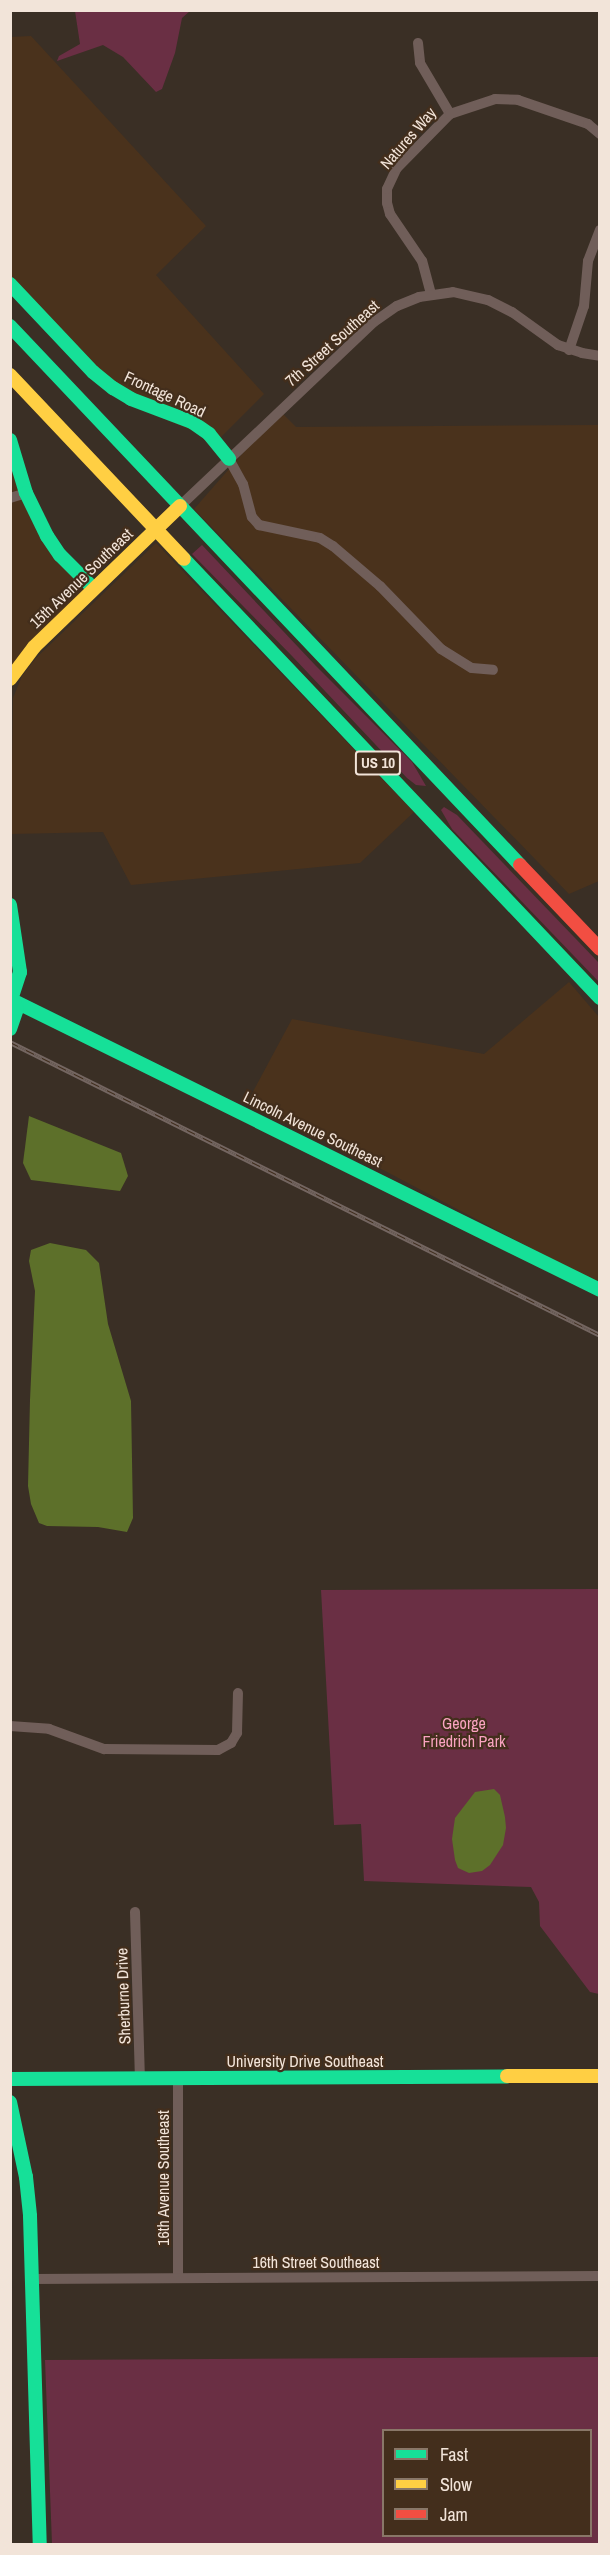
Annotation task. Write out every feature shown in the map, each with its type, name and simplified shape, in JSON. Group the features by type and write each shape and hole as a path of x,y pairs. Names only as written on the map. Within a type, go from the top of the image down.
{"main road":[{"name":"Frontage Road","path":"10,284 93,372 113,388 131,399 192,422 209,434 229,459"},
{"name":"US 10","path":"10,326 600,949"},
{"name":"US 10","path":"13,378 600,998"},
{"path":"10,440 26,494 47,536 60,555 93,588"},
{"name":"15th Avenue Southeast","path":"10,679 34,647 180,506"},
{"path":"10,905 20,972 11,1001 16,1010 10,1029"},
{"name":"Lincoln Avenue Southeast","path":"11,1001 600,1290"},
{"name":"University Drive Southeast","path":"10,2079 600,2076"},
{"path":"10,2102 26,2177 32,2279 40,2544"}],"street":[{"path":"418,43 420,63 450,114"},
{"name":"Natures Way","path":"431,294 422,261 390,214 387,189 397,168 450,114 495,99 518,100 588,124 600,134"},
{"path":"569,350 584,306 588,261 600,230"},
{"name":"7th Street Southeast","path":"180,506 374,322 397,306 431,294 465,293 488,300 512,312 549,340 569,350 600,356"},
{"name":"Frontage Road","path":"229,459 243,484 252,517 259,525 314,537 333,546 380,586 441,649 472,668 493,670"},
{"path":"10,498 26,494"},
{"path":"10,1726 49,1729 104,1749 218,1750 231,1743 237,1733 238,1693"},
{"name":"Sherburne Drive","path":"135,1912 140,2079"},
{"name":"16th Avenue Southeast","path":"178,2079 178,2278"},
{"name":"16th Street Southeast","path":"32,2279 600,2276"}],"shaded area":[{"path":"31,36 206,226 156,275 264,394 211,447 198,433 131,405 11,279 11,37"},
{"path":"280,411 296,427 599,425 599,881 569,894 194,509"},
{"path":"10,466 83,590 10,667"},
{"path":"156,543 414,812 360,863 131,885 103,832 11,834 13,698 22,676 36,658"},
{"path":"569,982 599,1017 599,1284 249,1099 292,1019 484,1054"},
{"path":"29,1116 121,1153 128,1176 120,1191 31,1180 23,1163"},
{"path":"50,1243 86,1250 99,1263 108,1324 131,1401 133,1518 127,1532 98,1527 47,1526 39,1523 31,1504 28,1486 35,1291 29,1261 31,1250"},
{"path":"494,1789 500,1795 505,1817 503,1845 490,1865 482,1871 469,1873 458,1868 455,1860 452,1839 455,1818 475,1792"}],"green space":[{"path":"75,11 190,11 182,18 175,53 162,89 156,92 123,57 103,45 57,61 59,56 80,44"},
{"path":"202,545 316,666 412,762 426,786 416,785 407,778 192,554"},
{"path":"444,807 457,815 599,963 599,982 452,829 441,810"},
{"name":"George Friedrich Park","path":"599,1589 599,1994 590,1992 540,1926 539,1902 531,1887 364,1881 361,1824 334,1825 321,1590"},
{"path":"599,2357 599,2544 52,2544 45,2360"}],"railway":[{"path":"10,1042 600,1335"}],"traffic: fast":[{"path":"10,284 93,372 113,388 131,399 192,422 209,434 229,459"},
{"path":"10,326 520,865"},
{"path":"10,440 26,493 47,536 60,555 93,588"},
{"path":"184,559 600,998"},
{"path":"10,905 20,972 10,1003"},
{"path":"10,999 600,1290"},
{"path":"10,1029 17,1009 13,1000"},
{"path":"10,2079 507,2076"},
{"path":"10,2102 26,2177 30,2216 40,2544"}],"traffic: slow":[{"path":"10,375 184,559"},
{"path":"10,679 34,647 180,506"},
{"path":"507,2076 600,2076"}],"traffic: jam":[{"path":"520,865 600,949"}]}
